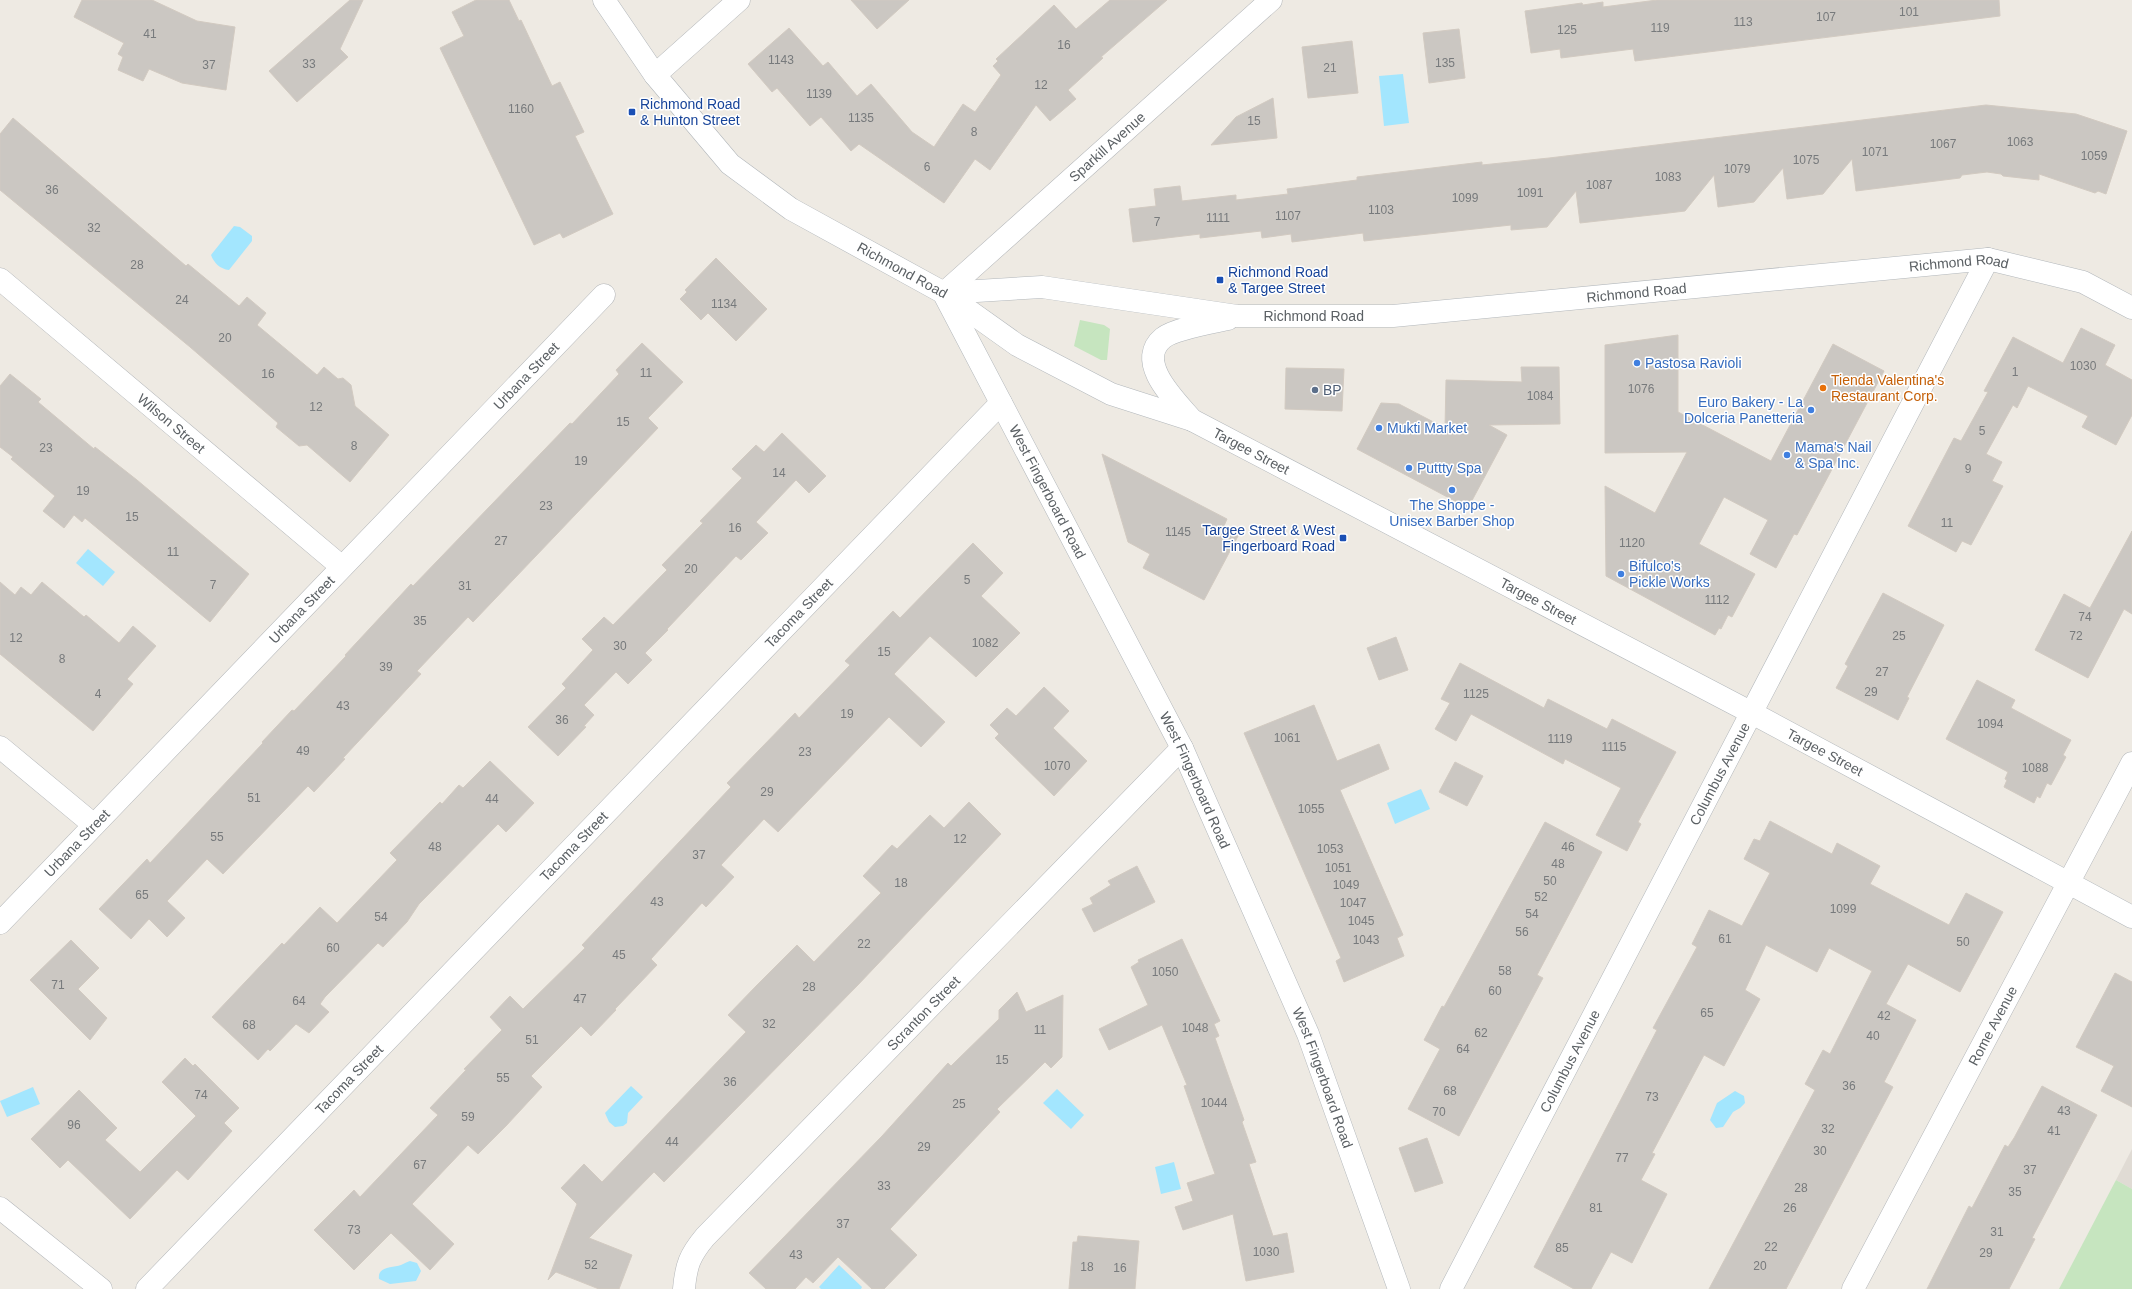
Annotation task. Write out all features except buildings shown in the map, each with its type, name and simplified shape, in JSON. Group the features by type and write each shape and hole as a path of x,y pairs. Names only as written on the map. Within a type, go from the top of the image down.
{"street":[{"name":"Richmond Road","path":"604,0 655,74 730,164 790,209 944,293 1042,287 1237,316 1393,316 1988,259 2083,282 2132,308"},
{"path":"655,74 739,0"},
{"name":"Sparkill Avenue","path":"944,293 1271,0"},
{"name":"Columbus Avenue","path":"1451,1289 1988,259"},
{"name":"Wilson Street","path":"0,279 342,567"},
{"name":"West Fingerboard Road","path":"944,293 1182,748 1308,1034 1399,1289"},
{"name":"Targee Street","path":"944,293 1012,342 1111,394 1192,420 1752,713 2132,917"},
{"name":"Urbana Street","path":"0,923 604,296"},
{"path":"1192,420 1162,383 1152,363 1155,349 1164,337 1237,316"},
{"name":"Tacoma Street","path":"147,1289 1001,403"},
{"path":"0,747 94,825"},
{"name":"Scranton Street","path":"684,1289 687,1266 692,1253 705,1237 1182,748"},
{"name":"Rome Avenue","path":"1854,1289 2132,763"},
{"path":"0,1208 101,1289"}],"shaded area":[{"path":"2132,1149 2132,1189 2116,1180"}],"green space":[{"path":"1080,320 1104,325 1110,329 1107,360 1101,360 1074,346"},
{"path":"2116,1180 2132,1189 2132,1289 2059,1289"}],"water":[{"path":"1403,74 1409,123 1384,126 1379,76"},
{"path":"234,226 240,227 252,236 252,241 229,270 218,265 211,255"},
{"path":"88,549 115,572 103,586 76,563"},
{"path":"1421,789 1430,809 1395,824 1387,803"},
{"path":"631,1086 643,1097 628,1113 627,1123 623,1126 615,1127 609,1122 605,1113"},
{"path":"33,1087 40,1104 7,1117 0,1101"},
{"path":"1057,1089 1084,1115 1071,1129 1043,1103"},
{"path":"1735,1091 1744,1096 1745,1103 1733,1112 1723,1127 1716,1128 1710,1120 1717,1103"},
{"path":"1174,1162 1181,1189 1161,1194 1155,1167"},
{"path":"410,1261 417,1263 421,1271 416,1281 390,1284 379,1279 380,1272 386,1268 401,1265"},
{"path":"839,1265 862,1287 861,1289 821,1289 819,1287"}],"place":[{"name":"Richmond Road & Hunton Street","path":"632,112"},
{"name":"Richmond Road & Targee Street","path":"1220,280"},
{"name":"Pastosa Ravioli","path":"1637,363"},
{"name":"Tienda Valentina's Restaurant Corp.","path":"1823,388"},
{"name":"BP","path":"1315,390"},
{"name":"Euro Bakery - La Dolceria Panetteria","path":"1811,410"},
{"name":"Mukti Market","path":"1379,428"},
{"name":"Mama's Nail & Spa Inc.","path":"1787,455"},
{"name":"Puttty Spa","path":"1409,468"},
{"name":"The Shoppe - Unisex Barber Shop","path":"1452,490"},
{"name":"Targee Street & West Fingerboard Road","path":"1343,538"},
{"name":"Bifulco's Pickle Works","path":"1621,574"}]}
